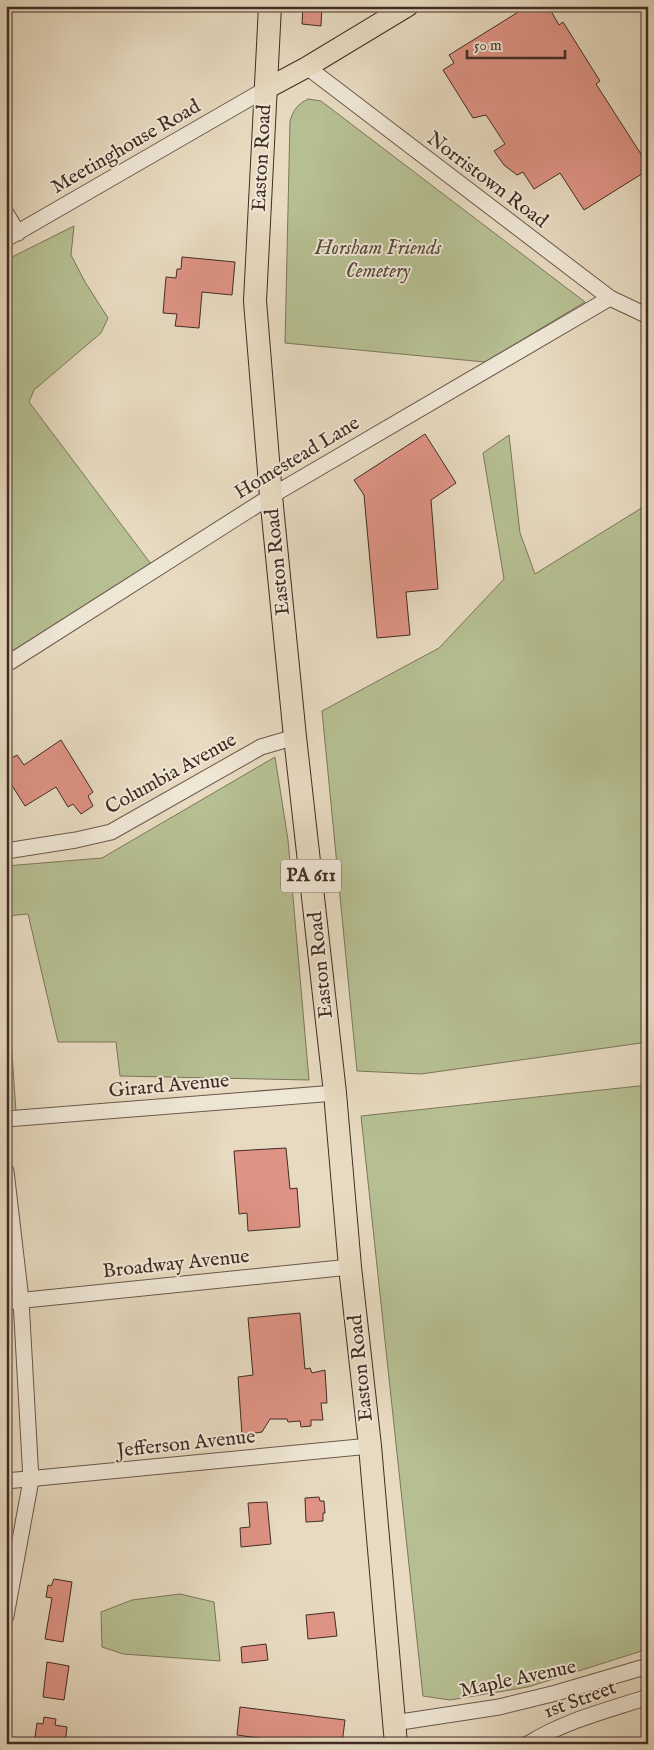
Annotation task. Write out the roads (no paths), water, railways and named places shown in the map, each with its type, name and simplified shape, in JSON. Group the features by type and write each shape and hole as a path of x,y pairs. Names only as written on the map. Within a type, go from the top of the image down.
{"highway":[{"name":"Easton Road","path":"270,6 255,301 271,496 295,737 335,1093 350,1267 370,1446 395,1733"}],"main road":[{"path":"266,89 307,67 408,6"}],"street":[{"name":"Norristown Road","path":"307,67 610,298 648,316"},
{"name":"Meetinghouse Road","path":"12,236 266,89"},
{"path":"6,214 12,236"},
{"name":"Homestead Lane","path":"10,662 271,496 610,298"},
{"name":"Columbia Avenue","path":"6,851 76,840 111,832 260,747 295,737"},
{"name":"Girard Avenue","path":"6,1119 335,1093"},
{"path":"6,1171 22,1300 31,1480 6,1616"},
{"name":"Broadway Avenue","path":"6,1302 350,1267"},
{"name":"Jefferson Avenue","path":"6,1481 370,1446"},
{"name":"Maple Avenue","path":"395,1733 556,1693 648,1666"},
{"name":"1st Street","path":"528,1744 546,1732 648,1697"}],"park label":[{"name":"Horsham Friends Cemetery","path":"378,260"}]}
